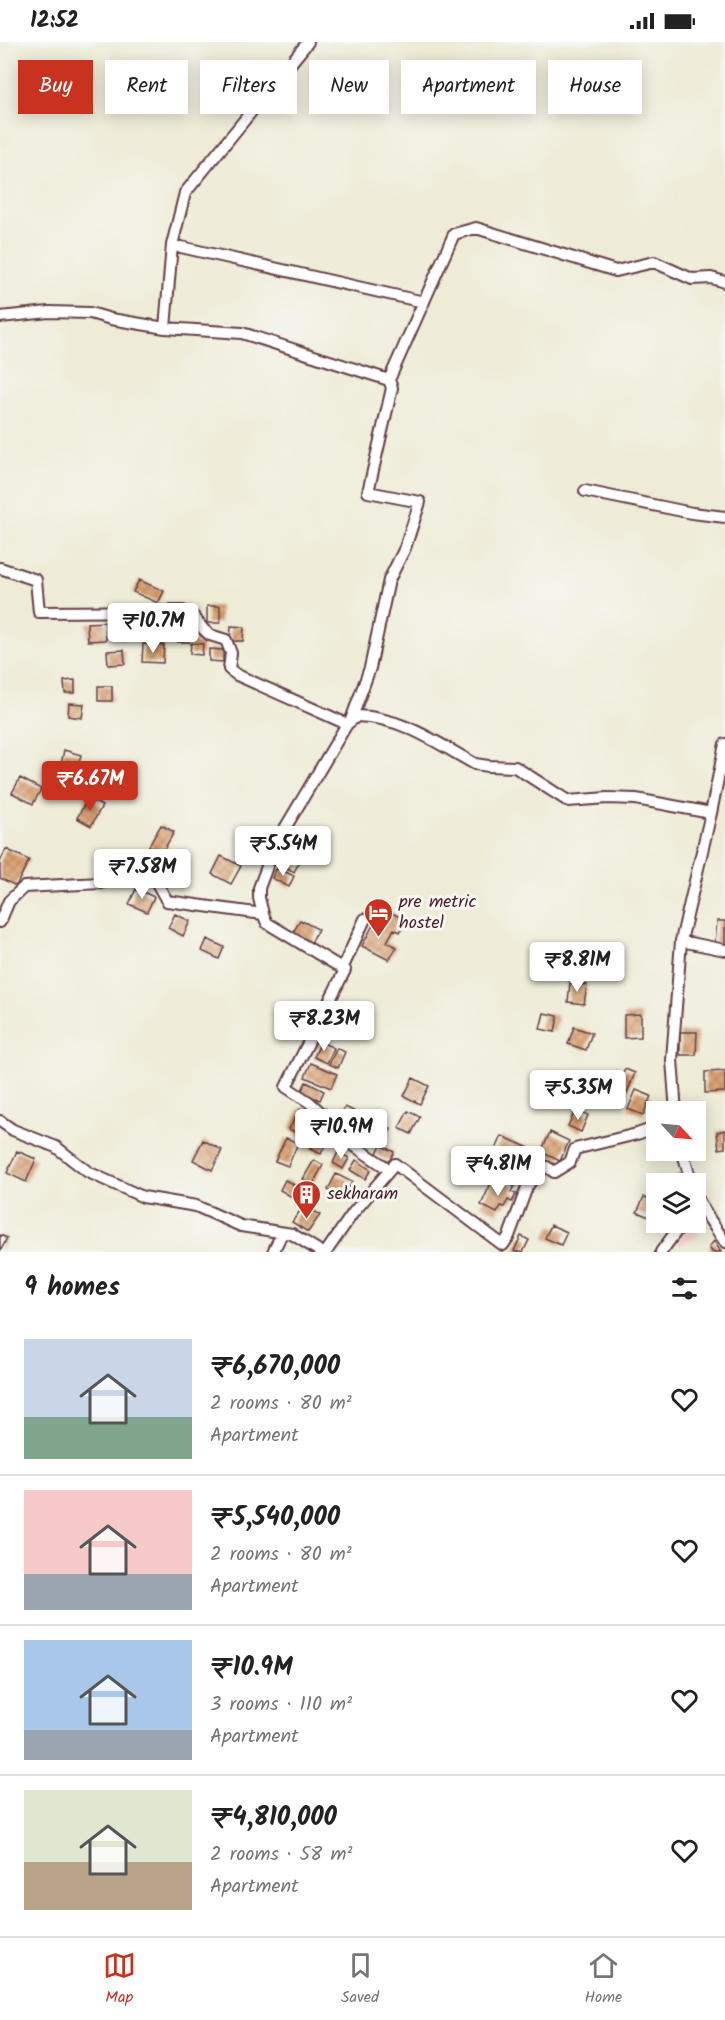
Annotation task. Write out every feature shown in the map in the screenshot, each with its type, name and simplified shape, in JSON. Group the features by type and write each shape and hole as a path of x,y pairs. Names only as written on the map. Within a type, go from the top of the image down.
{"street":[{"path":"165,328 171,245 185,193 308,42"},
{"path":"390,1170 350,1143 309,1102 286,1087 345,970 267,923 259,898 260,888 276,845 349,722 370,668 389,580 405,548 420,502 368,492 392,388 389,380 454,234 476,228 616,271 654,262 692,279 711,278 725,282"},
{"path":"171,245 424,302"},
{"path":"0,318 50,312 90,313 165,328 242,333 389,380"},
{"path":"585,491 692,513 725,517"},
{"path":"0,568 36,580 39,612 183,611 189,613 210,635 226,640 231,653 229,669 237,675 349,722"},
{"path":"349,722 357,716 372,716 403,724 475,764 515,767 568,801 607,798 636,800 711,813"},
{"path":"675,1101 672,1060 681,941 725,744"},
{"path":"0,922 9,901 24,887 101,883 117,873 149,869 167,901 263,914"},
{"path":"342,969 365,919"},
{"path":"681,941 725,950"},
{"path":"0,1120 13,1130 56,1147 88,1172 143,1197 196,1206 241,1226 292,1234 321,1252"},
{"path":"326,1252 353,1213 395,1164 503,1245 509,1236 527,1187 538,1168 547,1167 554,1172 570,1162 575,1149 646,1131"},
{"path":"706,1214 725,1242"},
{"path":"273,1252 282,1233"},
{"path":"661,1252 675,1233"}],"shaded area":[{"path":"673,1233 698,1233 699,1235 679,1246"}],"building":[{"path":"139,580 164,591 158,603 133,592"},
{"path":"207,606 220,606 220,623 207,623"},
{"path":"112,620 129,622 127,640 109,638"},
{"path":"105,622 106,640 88,641 87,623"},
{"path":"178,625 189,625 189,642 178,642"},
{"path":"231,626 244,627 243,641 230,641"},
{"path":"191,643 203,644 202,655 190,654"},
{"path":"143,644 164,645 163,663 142,662"},
{"path":"209,649 223,650 223,662 209,661"},
{"path":"124,650 125,664 108,665 107,651"},
{"path":"75,680 75,693 65,693 64,681"},
{"path":"98,686 112,686 112,701 98,701"},
{"path":"69,703 84,704 82,718 68,716"},
{"path":"64,750 81,755 76,773 60,769"},
{"path":"20,778 41,789 33,804 12,793"},
{"path":"88,798 102,806 91,826 77,818"},
{"path":"161,825 174,832 162,853 149,846"},
{"path":"6,849 29,860 16,886 0,878 0,862"},
{"path":"284,849 301,859 294,872 277,862"},
{"path":"221,856 241,866 231,884 212,874"},
{"path":"167,857 181,869 174,877 160,865"},
{"path":"277,868 294,876 289,887 272,878"},
{"path":"136,889 154,897 147,912 129,904"},
{"name":"pre metric hostel","path":"382,908 406,920 400,932 394,929 387,942 397,947 389,960 362,946"},
{"path":"175,914 190,921 183,936 168,928"},
{"path":"300,920 318,929 311,943 293,933"},
{"path":"717,921 725,921 725,944 715,943"},
{"path":"207,939 224,947 219,959 202,951"},
{"path":"570,983 587,985 584,1004 568,1002"},
{"path":"544,1013 558,1016 555,1032 540,1029"},
{"path":"641,1014 641,1037 624,1038 624,1015"},
{"path":"574,1027 592,1033 586,1050 568,1044"},
{"path":"680,1032 697,1032 696,1055 680,1055"},
{"path":"321,1042 334,1048 327,1063 314,1057"},
{"path":"337,1048 345,1052 338,1068 329,1064"},
{"path":"311,1063 337,1074 331,1088 305,1077"},
{"path":"625,1069 635,1073 627,1093 617,1088"},
{"path":"725,1071 725,1092 705,1093 705,1072"},
{"path":"413,1078 429,1086 420,1104 404,1096"},
{"path":"306,1082 324,1091 320,1100 301,1092"},
{"path":"636,1090 651,1096 649,1101 646,1101 643,1115 628,1109"},
{"path":"345,1107 362,1115 355,1130 338,1122"},
{"path":"300,1109 313,1116 302,1136 289,1129"},
{"path":"576,1109 588,1115 581,1132 568,1126"},
{"path":"408,1111 420,1117 411,1134 399,1128"},
{"path":"376,1122 391,1129 385,1141 370,1134"},
{"path":"725,1130 725,1148 719,1149 717,1132"},
{"path":"319,1131 329,1136 321,1154 310,1149"},
{"path":"550,1132 569,1141 560,1161 541,1152"},
{"path":"502,1136 529,1148 523,1161 496,1149"},
{"path":"286,1138 298,1143 288,1166 275,1161"},
{"path":"203,1140 222,1150 212,1170 193,1160"},
{"path":"381,1145 394,1152 389,1161 376,1155"},
{"path":"17,1151 36,1159 26,1182 7,1173"},
{"path":"338,1152 349,1158 343,1169 333,1163"},
{"path":"314,1160 323,1165 313,1184 303,1179"},
{"path":"356,1160 371,1170 365,1179 350,1170"},
{"path":"336,1174 352,1182 344,1198 328,1190"},
{"path":"285,1180 298,1187 292,1197 280,1190"},
{"path":"506,1182 514,1186 511,1192 516,1194 512,1202 508,1200 497,1213 481,1205 491,1183 503,1189"},
{"path":"644,1197 646,1198 646,1216 637,1212"},
{"name":"sekharam","path":"304,1205 320,1215 308,1232 292,1222"},
{"path":"551,1225 567,1232 561,1245 545,1238"},
{"path":"0,1235 7,1238 0,1252"},
{"path":"521,1236 529,1240 523,1252 516,1252 514,1251"},
{"path":"714,1241 721,1252 712,1252 709,1247"}],"place":[{"name":"pre metric hostel","path":"378,938"},
{"name":"sekharam","path":"306,1220"}]}
